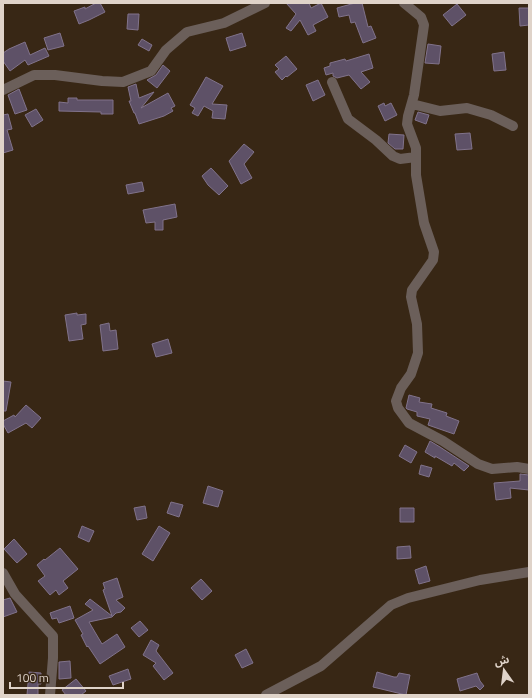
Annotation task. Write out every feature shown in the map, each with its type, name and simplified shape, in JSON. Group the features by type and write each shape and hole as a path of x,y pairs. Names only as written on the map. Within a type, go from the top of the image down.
{"street":[{"path":"3,90 34,75 55,75 123,82 151,71 166,50 187,32 224,23 265,3"},
{"path":"404,3 417,12 424,25 420,60 407,124 416,148 416,175 424,223 434,252 432,260 412,290 411,297 417,324 418,352 411,374 401,388 396,401 398,408 409,422 443,441 478,464 492,469 516,467 529,469"},
{"path":"332,82 348,119 376,140 393,156 400,159 416,157"},
{"path":"412,104 440,111 467,108 491,115 513,126"},
{"path":"266,695 321,666 391,605 408,598 472,582 529,572"},
{"path":"3,573 15,594 53,636 50,695"}],"building":[{"path":"96,3 100,3 105,12 79,24 74,11 85,7 85,9"},
{"path":"286,3 309,3 311,8 321,3 328,17 313,25 316,31 308,35 300,20 291,31 286,28 296,14"},
{"path":"355,3 362,3 368,27 371,26 376,38 363,43 355,22 351,23 349,15 339,17 337,8"},
{"path":"457,4 466,15 452,26 443,15"},
{"path":"519,8 529,8 529,25 520,26"},
{"path":"128,14 139,14 138,30 127,29"},
{"path":"60,33 64,46 48,50 44,38"},
{"path":"242,33 246,46 230,51 226,38"},
{"path":"142,39 152,45 149,51 138,45"},
{"path":"25,42 30,55 45,48 49,56 28,65 25,60 10,71 3,61 3,53"},
{"path":"428,44 441,46 439,64 425,63"},
{"path":"504,52 506,70 494,71 492,54"},
{"path":"369,54 373,68 361,72 370,82 361,89 349,75 337,78 333,76 333,73 326,75 324,68 330,66 330,63 345,59 346,61"},
{"path":"286,56 297,69 282,80 275,72 279,69 275,65"},
{"path":"163,65 170,71 157,88 147,80 156,75"},
{"path":"206,77 223,86 212,104 227,105 225,119 212,118 213,111 204,106 198,116 192,113 195,108 190,105"},
{"path":"318,80 325,95 313,101 306,85"},
{"path":"136,84 139,98 154,92 141,108 168,93 175,106 171,108 173,111 164,116 139,124 129,101 131,101 128,87"},
{"path":"19,89 27,110 15,114 8,95"},
{"path":"68,98 77,98 77,100 113,100 113,114 101,114 101,112 59,111 59,102 68,103"},
{"path":"384,103 385,106 391,103 397,115 385,121 378,106"},
{"path":"36,109 43,120 32,127 25,115"},
{"path":"418,112 429,115 426,124 415,120"},
{"path":"8,114 12,129 7,130 13,150 3,153 3,115"},
{"path":"470,133 472,149 457,150 455,134"},
{"path":"389,134 404,135 403,149 395,149 388,143"},
{"path":"244,144 254,152 244,164 252,178 241,184 229,161"},
{"path":"211,168 228,186 219,195 208,185 202,176"},
{"path":"142,182 144,191 128,194 126,185"},
{"path":"175,204 177,217 163,220 163,230 155,230 155,222 146,223 143,210"},
{"path":"77,313 77,315 86,314 86,324 81,325 83,339 69,341 65,315"},
{"path":"109,323 110,331 116,330 118,349 103,351 100,325"},
{"path":"168,339 172,353 156,357 152,344"},
{"path":"3,381 11,382 6,411 3,411"},
{"path":"409,395 420,398 419,402 432,404 431,408 447,413 446,416 459,421 454,434 428,425 430,419 417,416 417,412 407,409"},
{"path":"26,405 41,418 32,428 26,423 8,433 3,421 14,415 15,417"},
{"path":"430,441 469,466 464,471 454,463 452,466 425,452"},
{"path":"405,445 417,452 411,463 399,456"},
{"path":"421,465 432,468 429,477 419,474"},
{"path":"520,474 529,475 529,490 510,488 511,498 496,500 494,483 520,481"},
{"path":"208,486 223,491 218,507 203,503"},
{"path":"171,502 183,505 179,517 167,513"},
{"path":"145,506 147,518 137,520 134,508"},
{"path":"400,508 414,508 414,522 400,522"},
{"path":"82,526 94,531 89,542 78,537"},
{"path":"159,526 170,533 153,561 142,554"},
{"path":"14,539 27,554 17,563 4,549"},
{"path":"410,546 411,558 397,559 397,547"},
{"path":"60,548 78,569 63,581 68,588 59,595 56,590 50,595 38,581 45,576 37,565"},
{"path":"426,566 430,581 419,584 415,570"},
{"path":"117,578 123,597 116,600 125,608 112,617 89,622 102,644 117,634 125,647 100,664 88,646 87,647 81,635 83,634 75,620 93,610 85,604 90,599 112,616 103,590 105,589 103,583"},
{"path":"201,579 212,591 202,600 191,588"},
{"path":"10,598 17,612 3,617 3,600"},
{"path":"70,606 74,618 59,623 57,618 52,619 50,613"},
{"path":"140,621 148,630 139,637 131,628"},
{"path":"151,640 159,645 156,651 173,673 164,680 153,666 156,663 143,655"},
{"path":"246,649 253,663 242,668 235,655"},
{"path":"70,661 71,678 59,679 59,662"},
{"path":"128,669 131,679 113,685 109,676"},
{"path":"29,672 41,673 41,684 38,684 38,695 27,695"},
{"path":"377,672 394,677 397,677 399,673 410,675 406,695 373,687"},
{"path":"477,673 484,686 480,690 476,686 460,691 457,679"},
{"path":"76,679 86,691 81,695 66,695 62,690"}]}
